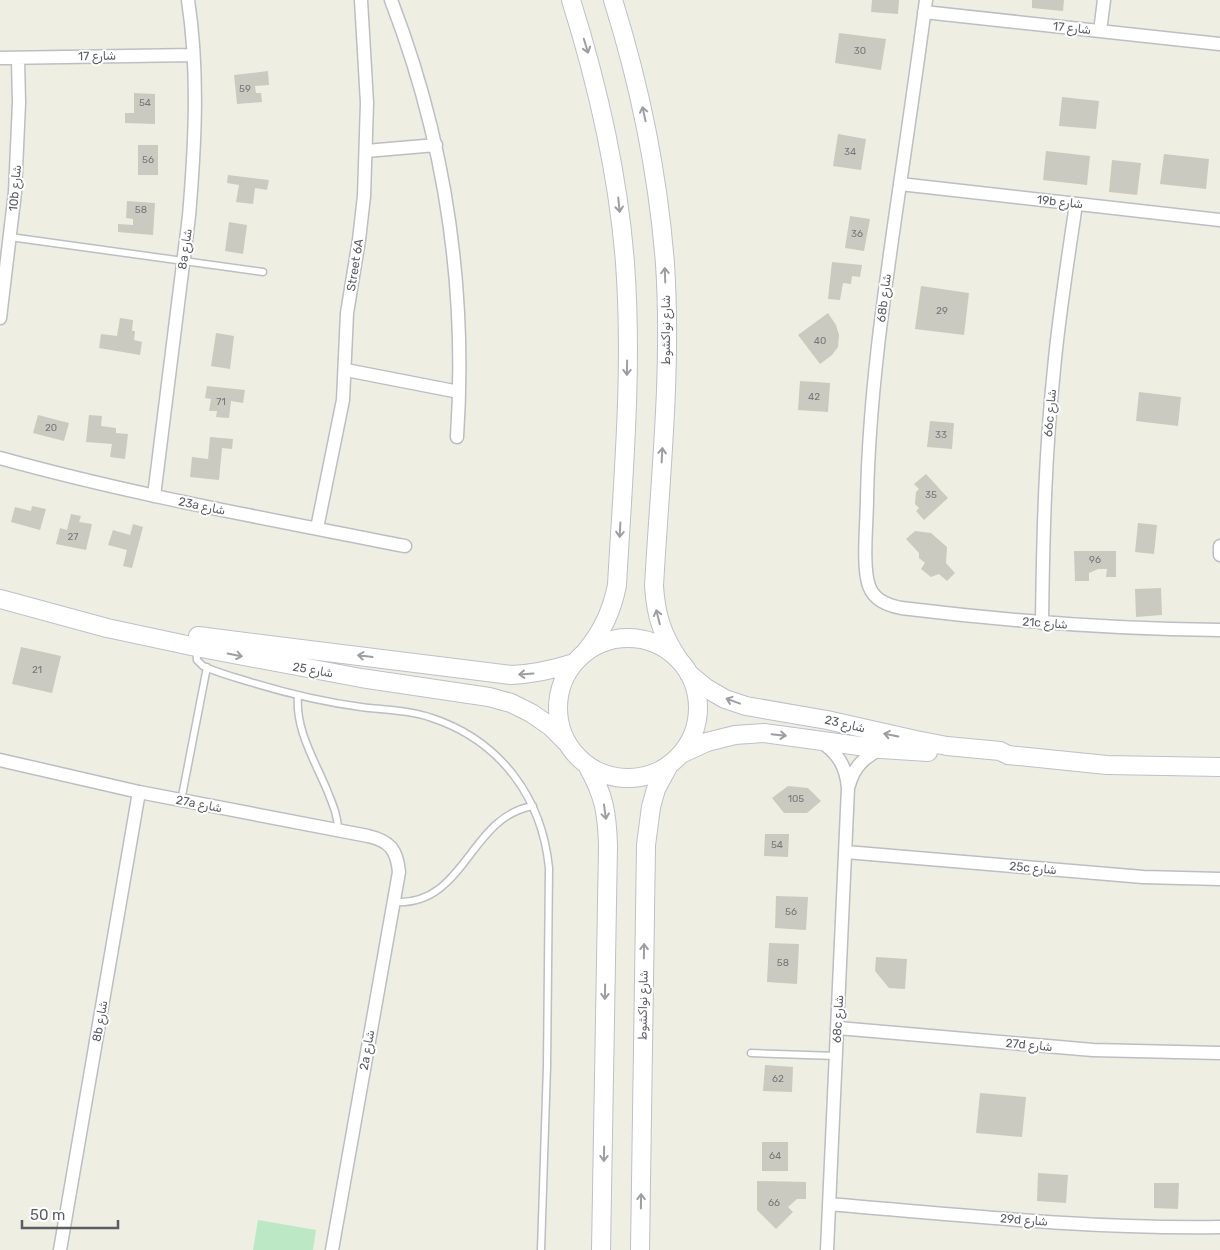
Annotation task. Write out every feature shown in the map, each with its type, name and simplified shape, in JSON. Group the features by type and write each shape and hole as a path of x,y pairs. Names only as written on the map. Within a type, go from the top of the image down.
{"street":[{"name":"8a شارع","path":"154,496 189,216 195,136 193,55 188,0"},
{"name":"Street 6A","path":"317,528 341,414 346,370 346,327 362,218 366,151 367,71 361,0"},
{"path":"391,0 416,68 436,145 449,217 457,283 460,344 457,437"},
{"path":"571,0 588,53 605,122 617,192 625,263 628,334 617,585 614,603 598,637 564,677 559,693 557,710 559,726 566,742 576,756 588,767 598,785 604,804 608,845 601,1250"},
{"name":"شارع نواكشوط","path":"613,0 627,45 644,117 657,190 663,247 667,338 654,586 655,606 668,644 684,667"},
{"path":"1100,31 1104,0"},
{"name":"شارع 17","path":"925,6 1100,31 1220,44"},
{"name":"68b شارع","path":"874,596 866,576 868,473 874,377 925,6"},
{"name":"شارع 17","path":"0,58 193,55"},
{"name":"10b شارع","path":"0,318 5,236 18,147 18,58"},
{"path":"366,151 436,145"},
{"name":"19b شارع","path":"900,184 1220,220"},
{"name":"66c شارع","path":"1042,623 1043,538 1047,454 1063,287 1076,204"},
{"path":"346,370 459,392"},
{"name":"23a شارع","path":"0,458 66,476 154,496 405,546"},
{"path":"1220,546 1220,555"},
{"name":"21c شارع","path":"874,596 882,602 901,608 1042,623 1152,629 1220,630"},
{"name":"شارع 25","path":"0,598 107,628 196,647 351,676 489,697 511,703 531,713 550,726 566,742"},
{"name":"شارع 25","path":"52,612 90,616 215,639 510,674 532,674 553,670 580,657"},
{"path":"580,657 601,643 617,638 634,638 651,642 666,649 684,667 696,690 698,707 696,724 691,740 675,760 654,773 637,778 620,778 588,767"},
{"name":"شارع 23","path":"684,667 712,691 725,699 746,706 827,720 947,746 1000,751 1008,755 1107,765 1173,768 1220,767"},
{"name":"شارع 23","path":"675,760 707,742 735,735 764,733 881,749 1000,758 1008,755"},
{"name":"68c شارع","path":"820,741 832,749 841,760 847,773 848,788 827,1250"},
{"name":"68c شارع","path":"848,788 852,775 859,764 869,755 881,749"},
{"name":"27a شارع","path":"0,760 181,801 378,838 394,851"},
{"name":"شارع نواكشوط","path":"640,1250 646,845 651,807 656,789 675,760"},
{"name":"8b شارع","path":"60,1250 139,792"},
{"name":"2a شارع","path":"332,1250 398,872 394,851"},
{"name":"25c شارع","path":"846,852 1134,876 1220,879"},
{"name":"27d شارع","path":"838,1028 1093,1050 1220,1053"},
{"name":"29d شارع","path":"829,1204 1015,1220 1107,1225 1220,1227"}],"lane":[{"path":"5,236 263,272"},
{"path":"196,647 197,660 207,668 267,687 361,707 417,713 453,726 473,737 498,757 518,780 533,806 544,836 549,868 548,1057 541,1250"},
{"path":"181,801 207,668"},
{"path":"298,695 297,711 300,727 335,811 338,830"},
{"path":"393,902 418,901 440,890 501,820 516,811 533,806"},
{"path":"751,1053 836,1056"}],"green space":[{"path":"258,1220 316,1230 313,1250 253,1250"}],"building":[{"path":"872,0 899,0 898,14 871,12"},
{"path":"1032,0 1064,0 1063,11 1032,8"},
{"path":"839,33 886,39 881,70 835,63"},
{"path":"268,71 269,85 255,86 256,93 261,93 262,102 237,104 234,75"},
{"path":"134,93 155,94 155,124 125,123 125,113 134,113"},
{"path":"1062,97 1099,101 1096,129 1059,126"},
{"path":"838,134 866,139 861,170 833,166"},
{"path":"138,145 158,145 158,175 138,175"},
{"path":"1046,151 1090,156 1087,185 1043,180"},
{"path":"1164,154 1209,159 1206,189 1160,184"},
{"path":"1112,160 1141,163 1137,195 1109,192"},
{"path":"228,175 269,180 267,190 255,188 253,204 236,202 239,185 227,183"},
{"path":"127,201 155,203 153,235 118,232 118,224 133,225 133,219 126,218"},
{"path":"850,216 870,219 864,251 845,248"},
{"path":"229,222 247,225 243,254 225,251"},
{"path":"832,262 862,265 860,277 852,276 851,284 843,283 840,300 828,299"},
{"path":"921,286 969,293 964,335 915,329"},
{"path":"828,313 836,325 839,335 838,347 832,355 820,364 798,335"},
{"path":"120,318 133,320 132,331 135,331 134,340 142,342 140,355 99,348 101,334 117,336"},
{"path":"216,333 234,336 230,369 211,366"},
{"path":"800,381 830,383 828,412 798,410"},
{"path":"207,386 245,390 243,403 231,401 229,418 216,417 217,411 209,411 211,399 205,398"},
{"path":"1139,392 1181,397 1178,426 1136,421"},
{"path":"38,415 69,423 64,441 33,433"},
{"path":"89,415 102,416 101,426 116,428 116,433 128,434 125,459 110,457 112,444 86,442"},
{"path":"930,421 954,423 952,449 927,447"},
{"path":"210,437 233,439 232,449 222,448 219,480 190,477 192,457 208,459"},
{"path":"926,474 948,498 924,520 916,511 919,508 915,504 916,492 919,489 914,484"},
{"path":"32,506 46,509 40,530 11,522 15,507 31,511"},
{"path":"71,514 81,516 79,522 92,524 86,550 56,544 60,528 67,530"},
{"path":"1138,523 1157,525 1154,554 1135,552"},
{"path":"133,524 143,527 132,568 123,566 127,550 108,545 113,530 130,535"},
{"path":"915,531 931,533 947,547 946,563 955,573 947,581 939,574 931,577 921,569 925,563 919,558 919,553 906,539"},
{"path":"1074,551 1116,551 1116,577 1106,577 1107,569 1098,569 1089,573 1089,581 1075,581"},
{"path":"1161,588 1162,615 1136,617 1135,589"},
{"path":"21,647 61,656 52,693 12,684"},
{"path":"788,786 808,788 821,801 807,813 784,813 772,798"},
{"path":"765,834 789,834 788,857 764,856"},
{"path":"776,896 808,897 806,930 775,928"},
{"path":"769,943 799,944 797,984 767,982"},
{"path":"876,957 907,959 905,989 889,988 875,971"},
{"path":"765,1065 793,1067 792,1092 763,1091"},
{"path":"980,1093 1026,1097 1022,1137 976,1133"},
{"path":"762,1142 788,1142 788,1171 762,1171"},
{"path":"1038,1173 1068,1175 1066,1203 1037,1201"},
{"path":"757,1181 806,1182 806,1199 797,1199 788,1207 793,1212 776,1229 757,1210"},
{"path":"1154,1183 1179,1183 1178,1209 1154,1208"}]}
